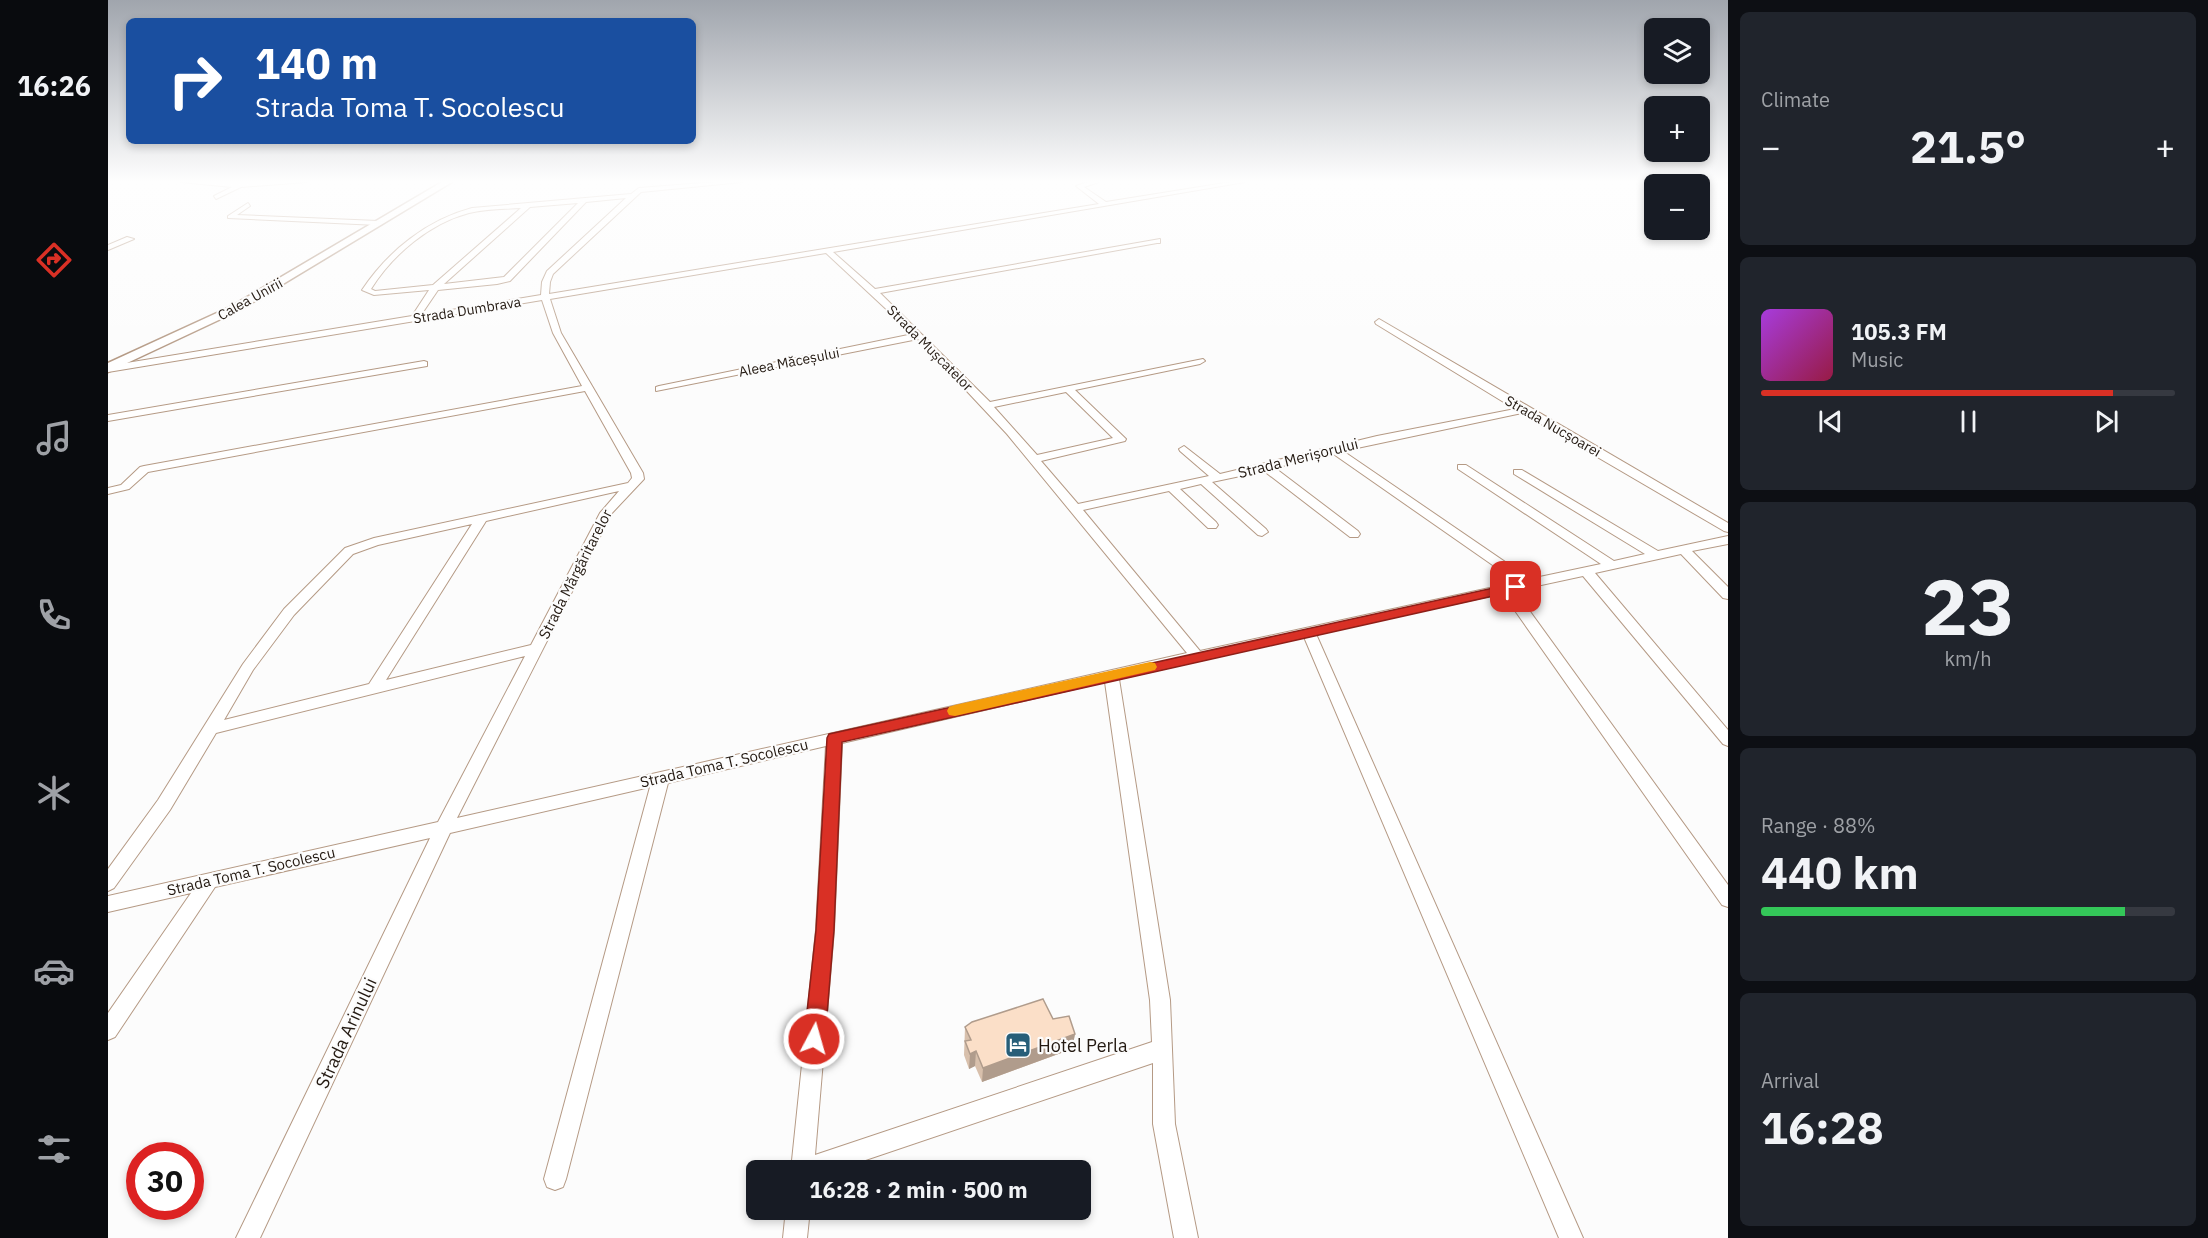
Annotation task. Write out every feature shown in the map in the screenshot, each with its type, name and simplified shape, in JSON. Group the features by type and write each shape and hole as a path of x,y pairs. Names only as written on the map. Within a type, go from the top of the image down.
{"main road":[{"name":"Calea Unirii","path":"108,369 236,308 350,240"}],"street":[{"path":"108,248 128,240"},
{"path":"417,240 387,262 366,290 374,293 507,279 545,240"},
{"path":"415,318 435,288 489,240"},
{"path":"108,883 164,805 213,728 248,667 289,612 349,551 374,542 634,484 638,479 637,473 558,333 545,297 549,273 585,240"},
{"name":"Strada Dumbrava","path":"108,369 889,240"},
{"name":"Strada Mușcatelor","path":"873,292 1157,241"},
{"name":"Strada Mușcatelor","path":"827,250 919,336 1035,459 1073,509 1197,656"},
{"name":"Strada Nucșoarei","path":"1379,322 1524,410 1728,528"},
{"name":"Aleea Măceșului","path":"659,389 919,336"},
{"path":"986,406 1200,361"},
{"path":"108,418 424,364"},
{"path":"108,491 125,487 144,469 587,388"},
{"path":"1035,459 1120,439 1068,389"},
{"name":"Strada Merișorului","path":"1073,509 1266,467 1333,449 1524,410"},
{"path":"1184,449 1218,478"},
{"path":"1333,449 1528,584"},
{"path":"1266,467 1354,534"},
{"path":"1462,467 1613,566"},
{"path":"1518,472 1657,556"},
{"path":"1204,481 1262,532"},
{"name":"Strada Mărgăritarelor","path":"444,827 606,513 612,504 634,484"},
{"path":"1172,488 1212,525"},
{"path":"374,688 482,518"},
{"name":"Strada Toma T. Socolescu","path":"108,904 1308,631 1728,540"},
{"path":"1684,550 1728,595"},
{"path":"1586,571 1728,740"},
{"path":"1503,589 1516,602 1728,899"},
{"path":"1308,631 1571,1238"},
{"path":"213,728 537,648"},
{"path":"1111,676 1160,1000 1164,1124 1186,1238"},
{"path":"803,1160 825,930 834,738"},
{"path":"555,1179 662,777"},
{"name":"Strada Arinului","path":"248,1238 444,827"},
{"path":"108,1030 210,880"},
{"path":"832,1160 1163,1049"},
{"path":"795,1238 797,1220"}],"building":[{"name":"Hotel Perla","path":"1043,999 1053,1019 1069,1016 1075,1034 983,1068 976,1051 970,1054 965,1041 971,1040 965,1027 972,1022"}],"slow traffic":[{"path":"955,711 1150,667"}],"place":[{"name":"Hotel Perla","path":"1018,1045"}],"route":[{"path":"814,1039 825,930 834,738 1516,587"}]}
